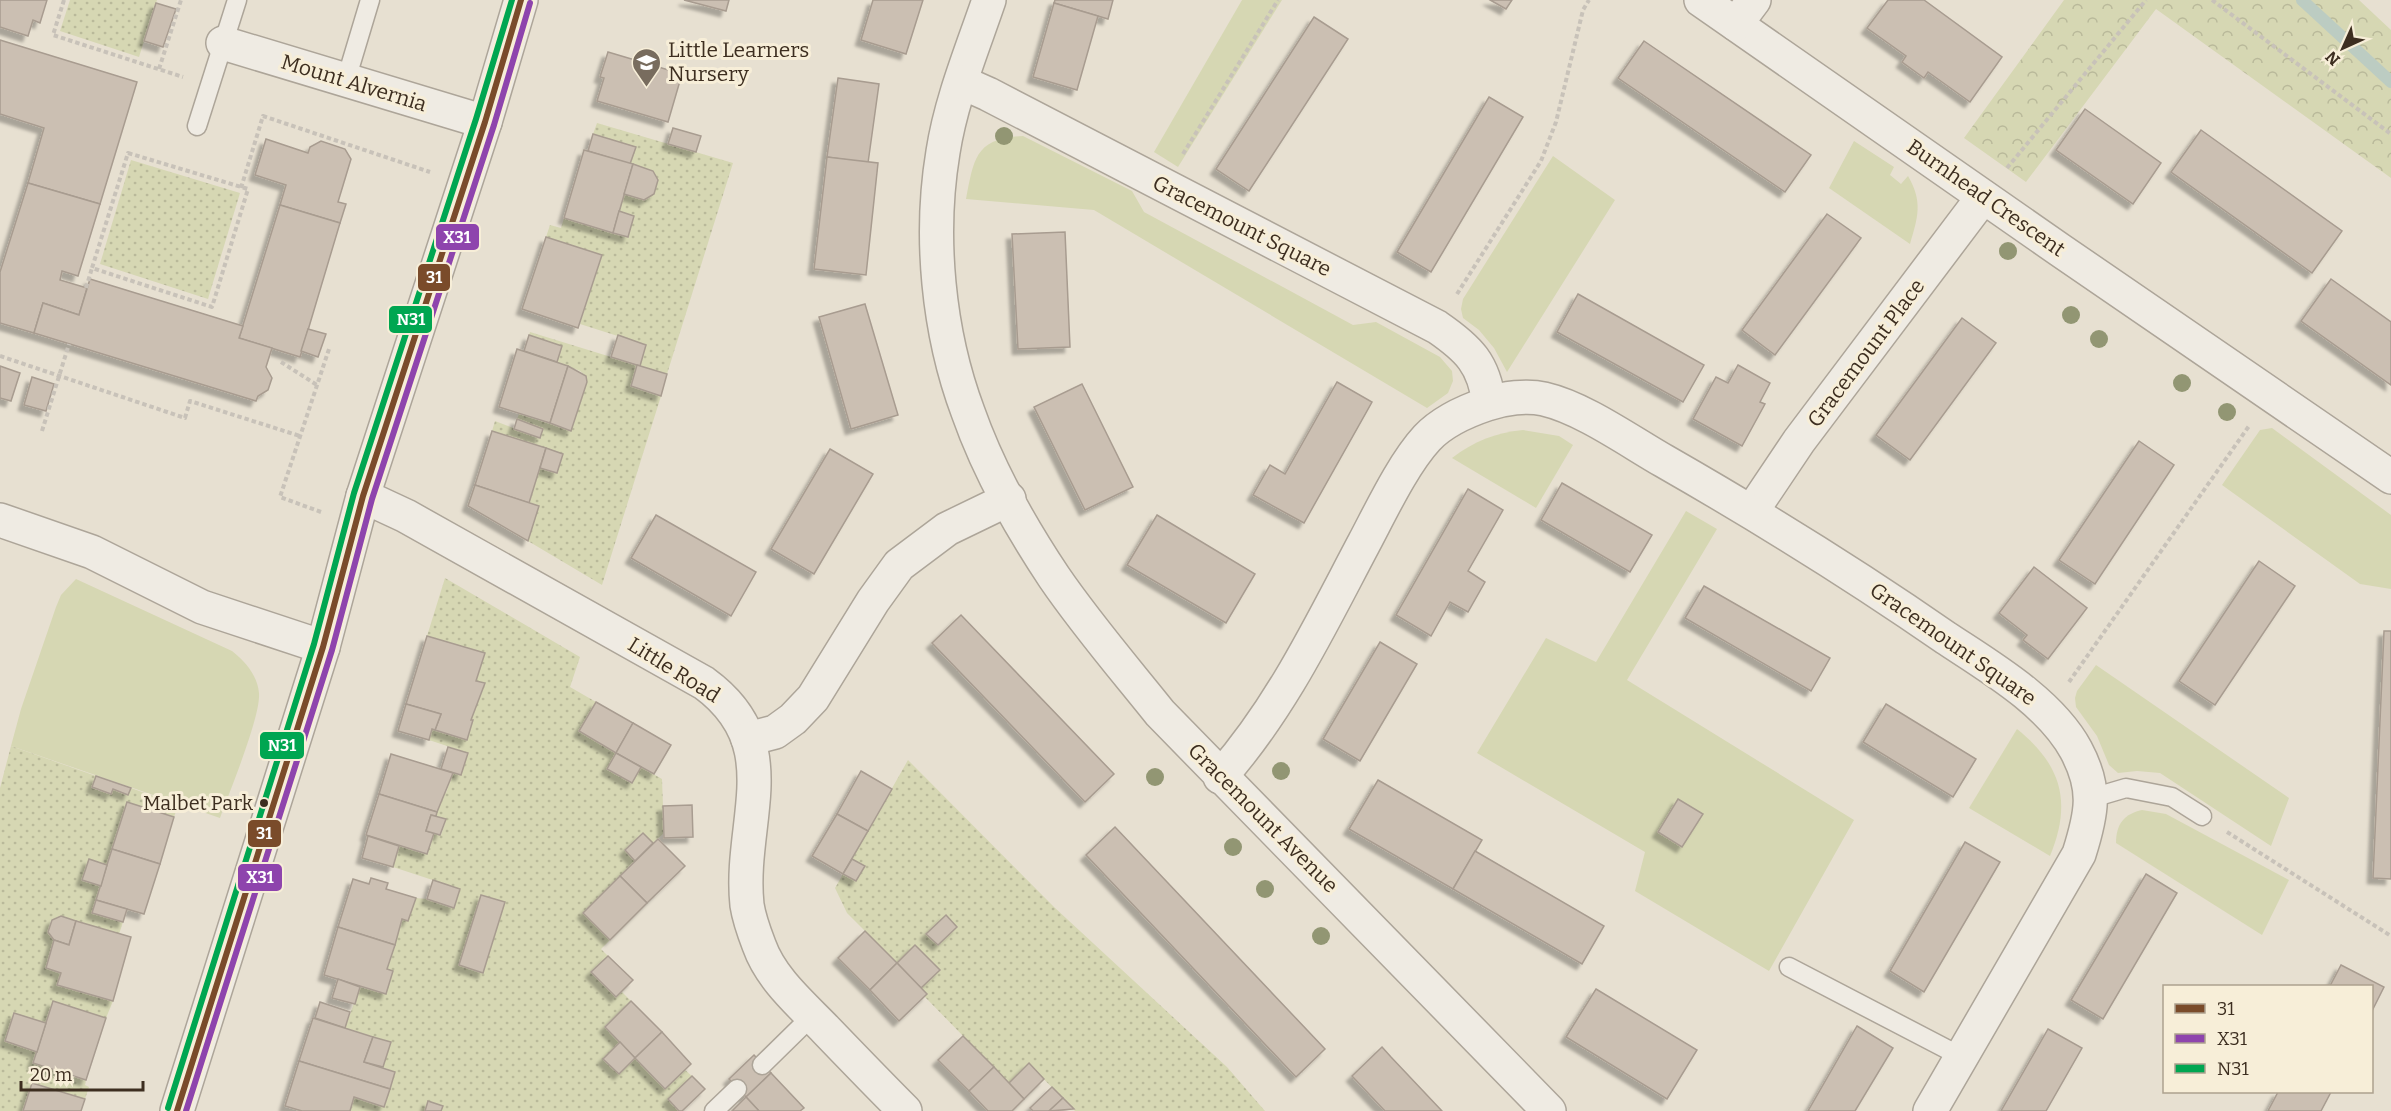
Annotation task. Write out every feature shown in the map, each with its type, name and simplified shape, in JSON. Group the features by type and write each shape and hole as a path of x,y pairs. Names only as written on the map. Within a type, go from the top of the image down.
{"street":[{"path":"177,1111 323,647 360,510 485,122 520,0"},
{"name":"Gracemount Avenue","path":"989,0 961,82 943,152 937,219 941,297 955,373 968,413 1009,499 1054,577 1101,641 1160,712 1549,1111"},
{"name":"Burnhead Crescent","path":"1701,0 1745,12 1983,197 2391,477"},
{"name":"Mount Alvernia","path":"223,43 485,122"},
{"name":"Gracemount Square","path":"961,82 999,99 1437,327 1470,352 1486,385 1489,403"},
{"name":"Gracemount Place","path":"1752,511 1799,441 1983,197"},
{"name":"Gracemount Square","path":"1221,777 1248,746 1281,696 1394,487 1425,440 1443,423 1489,403 1521,397 1544,399 1576,411 1752,511 1883,594 2019,687 2043,707 2075,747 2086,773 2092,798 2088,827 2079,854 1930,1111"},
{"path":"748,739 775,732 793,719 813,698 873,601 899,566 947,529 1009,499"},
{"name":"Little Road","path":"360,510 406,516 704,684 731,706 748,739 756,773 746,875 748,907 759,947 784,986 905,1111"},
{"path":"0,520 92,552 202,607 323,647"}],"lane":[{"path":"198,126 237,0"},
{"path":"346,80 370,0"},
{"path":"2092,798 2127,788 2172,797 2202,816"},
{"path":"1789,967 1960,1056"},
{"path":"762,1065 812,1016"},
{"path":"714,1111 737,1089"}],"path":[{"path":"64,0 53,34 210,85"},
{"path":"159,69 182,0"},
{"path":"1164,186 1278,0"},
{"path":"1437,327 1541,161 1556,122 1582,10 1589,0"},
{"path":"1983,197 2146,0"},
{"path":"2212,0 2391,134"},
{"path":"242,188 263,116 465,184"},
{"path":"86,288 92,268 128,153 248,189 212,307 92,268"},
{"path":"42,431 69,344"},
{"path":"329,350 279,497 360,510"},
{"path":"0,356 185,418 190,400 300,436"},
{"path":"281,362 317,385"},
{"path":"2043,707 2069,684 2271,394"},
{"path":"2202,816 2391,936"}],"green space":[{"path":"70,0 157,0 139,57 60,31"},
{"path":"1242,0 1282,0 1178,167 1154,152"},
{"path":"2064,0 2359,0 2391,30 2391,178 2156,9 2026,182 1964,138"},
{"path":"597,123 733,163 667,374 640,366 646,345 580,324 602,255 546,237 550,225 561,228 564,218 628,237 634,216 619,211 624,194 644,199 654,194 658,180 653,171 630,164 635,147 593,134"},
{"path":"1023,136 1132,191 1144,212 1353,325 1376,322 1440,357 1452,371 1453,381 1448,393 1427,408 1094,210 966,199 975,162 986,146 995,141"},
{"path":"1854,141 1894,167 1890,175 1901,184 1908,176 1913,185 1918,210 1910,244 1829,188"},
{"path":"1553,156 1615,200 1507,372 1494,348 1479,330 1463,318 1461,309 1463,299"},
{"path":"131,160 240,193 208,299 100,264"},
{"path":"530,332 637,365 631,386 661,396 602,585 528,541 539,506 529,503 540,468 557,473 563,454 492,431 495,421 540,438 543,429 517,419 519,414 570,430 587,382 586,376 580,371 557,362 562,346 529,335"},
{"path":"2272,428 2391,515 2391,589 2360,584 2222,485 2260,430"},
{"path":"1523,430 1559,436 1573,445 1536,508 1452,458 1485,439"},
{"path":"1686,511 1717,529 1627,680 1854,820 1769,971 1635,891 1645,852 1477,753 1546,638 1596,662"},
{"path":"445,578 580,657 570,687 596,702 579,731 616,753 608,768 632,783 641,767 662,779 664,833 653,843 642,833 625,850 635,861 583,913 610,940 601,949 608,956 592,972 616,997 622,992 631,1001 605,1026 620,1042 604,1059 619,1074 635,1058 665,1089 685,1070 692,1076 668,1099 679,1111 441,1111 443,1106 428,1102 425,1111 350,1111 354,1097 384,1107 395,1072 383,1067 391,1042 345,1028 360,987 386,994 393,971 387,969 402,919 408,921 416,898 427,899 454,908 460,889 393,867 399,846 426,854 434,833 441,835 446,820 436,816 443,792 446,793 453,773 461,775 468,753 429,740 432,729 467,740 473,721 471,720 484,684 476,681 484,653 427,636","holes":["504,903 483,973 459,965"]},
{"path":"76,579 232,651 246,664 253,675 259,693 255,719 220,818 11,746 21,709 56,607 61,595"},
{"path":"2096,665 2289,798 2271,846 2160,773 2137,771 2118,773 2109,765 2097,736 2076,707 2077,691"},
{"path":"2017,729 2044,757 2059,786 2060,819 2057,837 2050,856 1969,808"},
{"path":"11,746 96,776 92,788 110,794 113,789 128,794 131,788 178,805 174,817 127,802 107,865 89,860 82,880 101,886 92,913 123,922 119,934 61,916 51,920 48,932 54,940 46,968 61,973 57,985 113,1001 106,1018 53,1001 46,1023 14,1013 5,1041 37,1052 34,1063 86,1080 85,1085 89,1087 85,1099 32,1083 23,1111 0,1111 0,788"},
{"path":"908,760 1054,907 1227,1067 1265,1111 1075,1111 1029,1064 1009,1083 924,996 921,988 939,969 915,946 897,963 847,913 835,888 843,874 856,881 865,866 852,859"},
{"path":"2142,810 2166,814 2289,880 2262,935 2116,843 2119,825 2122,821 2130,814"}],"building":[{"path":"0,0 47,0 40,23 33,20 28,36 0,27"},
{"path":"684,0 729,0 726,11"},
{"path":"873,0 923,0 906,54 861,40"},
{"path":"1055,0 1113,0 1108,19 1054,3"},
{"path":"1490,0 1512,0 1506,9"},
{"path":"1888,0 1924,0 2002,57 1970,102 1928,72 1924,78 1902,62 1906,56 1867,28"},
{"path":"156,3 176,9 163,47 144,41"},
{"path":"1054,3 1098,16 1077,90 1033,77"},
{"path":"1314,17 1348,39 1249,191 1216,169"},
{"path":"0,40 137,82 100,204 28,183 44,128 0,114"},
{"path":"1644,41 1811,155 1785,192 1618,78"},
{"path":"608,52 682,74 668,122 597,101 604,78 600,77"},
{"path":"838,78 879,84 868,163 827,157"},
{"path":"1489,97 1523,117 1431,272 1397,252"},
{"path":"2085,109 2161,163 2133,204 2056,150"},
{"path":"673,128 701,136 696,152 668,144"},
{"path":"2201,130 2342,231 2312,273 2171,172"},
{"path":"593,134 636,147 630,164 588,151"},
{"path":"266,139 308,153 310,147 321,141 345,149 351,159 338,202 346,204 340,223 280,205 286,185 255,175"},
{"path":"584,150 633,164 613,233 564,218"},
{"path":"827,157 878,163 866,275 814,269"},
{"path":"633,164 653,171 658,180 654,194 644,200 624,194"},
{"path":"28,183 100,204 78,276 62,271 60,280 87,288 79,315 43,303 34,333 0,323 0,272"},
{"path":"280,205 340,223 300,357 239,338"},
{"path":"619,211 634,216 628,237 613,233"},
{"path":"1827,214 1861,238 1775,355 1742,330"},
{"path":"1065,232 1070,347 1018,349 1012,234"},
{"path":"546,237 602,255 578,328 522,309"},
{"path":"90,279 243,326 239,338 272,348 266,367 272,378 268,390 258,396 256,401 34,333 43,303 79,315"},
{"path":"2331,279 2391,322 2391,385 2301,321"},
{"path":"1578,294 1704,365 1683,402 1557,332"},
{"path":"865,304 898,415 851,429 819,317"},
{"path":"1962,318 1996,343 1910,460 1876,435"},
{"path":"308,329 326,334 318,357 301,351"},
{"path":"529,335 562,346 557,362 524,351"},
{"path":"618,335 646,345 640,366 611,357"},
{"path":"517,349 568,366 550,423 499,407"},
{"path":"637,365 667,374 661,396 631,386"},
{"path":"1738,365 1770,383 1760,402 1765,404 1742,446 1693,419 1716,377 1728,383"},
{"path":"0,366 20,373 11,401 0,398"},
{"path":"568,366 586,376 587,382 571,431 550,423"},
{"path":"32,377 54,384 46,411 24,405"},
{"path":"1337,382 1372,402 1304,523 1253,495 1270,465 1285,474"},
{"path":"1082,384 1133,487 1085,510 1034,407"},
{"path":"517,419 543,429 540,438 514,429"},
{"path":"492,431 546,448 529,503 475,485"},
{"path":"2139,441 2174,465 2095,584 2059,560"},
{"path":"546,448 563,454 557,473 540,468"},
{"path":"830,449 873,474 814,574 771,549"},
{"path":"1562,483 1652,535 1630,572 1541,520"},
{"path":"475,485 539,506 528,541 468,506"},
{"path":"1468,489 1503,510 1468,571 1485,582 1468,612 1450,602 1431,636 1396,615"},
{"path":"656,515 756,572 731,616 631,558"},
{"path":"1157,515 1255,574 1226,623 1127,565"},
{"path":"2259,561 2295,586 2215,705 2179,681"},
{"path":"2034,567 2087,608 2048,659 2023,640 2027,635 1999,613"},
{"path":"1704,586 1830,658 1811,691 1685,618"},
{"path":"961,615 1114,774 1085,802 932,643"},
{"path":"2384,631 2391,631 2391,879 2373,878"},
{"path":"427,636 485,653 476,681 485,683 471,720 473,720 467,740 435,730 441,714 406,704"},
{"path":"1380,642 1417,664 1360,761 1323,739"},
{"path":"596,702 633,723 616,753 579,731"},
{"path":"406,704 441,714 435,730 432,729 429,740 398,731"},
{"path":"1886,704 1976,759 1953,797 1863,742"},
{"path":"633,723 671,745 654,774 616,753"},
{"path":"448,747 468,753 461,775 441,769"},
{"path":"616,753 641,767 632,783 607,769"},
{"path":"391,754 453,773 437,812 379,794"},
{"path":"861,771 892,789 868,831 837,814"},
{"path":"96,776 131,788 128,795 113,789 111,794 92,787"},
{"path":"1378,780 1482,840 1453,889 1349,829"},
{"path":"379,794 437,812 436,816 431,815 426,831 434,833 427,854 366,835"},
{"path":"1678,799 1703,814 1682,847 1658,832"},
{"path":"127,802 174,817 160,864 112,849"},
{"path":"692,805 693,837 664,838 663,806"},
{"path":"837,814 868,831 843,874 812,856"},
{"path":"431,815 446,819 440,835 426,831"},
{"path":"1115,827 1325,1049 1296,1077 1086,855"},
{"path":"643,833 653,843 635,861 625,850"},
{"path":"368,836 399,846 393,867 362,858"},
{"path":"658,839 685,866 647,903 620,876"},
{"path":"1965,842 2000,862 1924,992 1890,971"},
{"path":"112,849 160,864 144,914 96,900"},
{"path":"1475,851 1604,926 1582,964 1453,889"},
{"path":"89,859 107,865 101,886 82,880"},
{"path":"852,859 865,866 856,881 843,874"},
{"path":"2146,874 2177,893 2103,1019 2071,1000"},
{"path":"620,876 647,903 610,940 583,913"},
{"path":"371,878 388,883 386,889 416,898 408,921 402,919 395,945 338,927 353,879 369,884"},
{"path":"433,880 460,889 454,908 427,899"},
{"path":"481,895 505,902 483,973 459,965"},
{"path":"96,900 127,909 123,922 92,913"},
{"path":"946,915 957,927 938,945 926,934"},
{"path":"61,916 76,921 69,945 54,940 48,932 52,920"},
{"path":"76,921 131,937 113,1001 57,985 61,973 46,968 54,940 69,945"},
{"path":"338,927 395,945 387,969 393,971 386,994 324,975"},
{"path":"865,931 897,963 870,990 838,958"},
{"path":"915,945 940,970 921,988 897,963"},
{"path":"608,956 633,980 616,997 591,972"},
{"path":"897,963 927,994 899,1021 870,990"},
{"path":"2341,965 2384,987 2373,1009 2373,985 2331,985"},
{"path":"338,979 360,987 355,1004 332,998"},
{"path":"1596,989 1697,1050 1667,1099 1566,1037"},
{"path":"53,1001 106,1018 86,1080 33,1063"},
{"path":"631,1001 662,1032 635,1058 605,1027"},
{"path":"320,1002 350,1012 345,1028 315,1018"},
{"path":"14,1013 46,1023 37,1052 5,1041"},
{"path":"313,1018 373,1037 364,1062 395,1072 390,1089 299,1061"},
{"path":"1857,1026 1893,1048 1855,1111 1808,1111"},
{"path":"2048,1029 2082,1048 2046,1111 2001,1111"},
{"path":"662,1032 691,1064 665,1089 635,1058"},
{"path":"963,1036 994,1067 969,1091 938,1060"},
{"path":"373,1037 391,1042 383,1067 364,1062"},
{"path":"620,1042 635,1058 619,1074 603,1059"},
{"path":"1382,1047 1442,1111 1385,1111 1352,1076"},
{"path":"754,1055 771,1073 746,1097 729,1079"},
{"path":"299,1061 390,1089 384,1107 354,1097 350,1111 302,1111 285,1106"},
{"path":"1029,1063 1044,1079 1024,1099 1009,1083"},
{"path":"994,1067 1024,1099 1012,1111 988,1111 969,1091"},
{"path":"771,1073 804,1108 800,1111 759,1111 746,1097"},
{"path":"692,1076 705,1089 682,1111 679,1111 668,1099"},
{"path":"32,1083 85,1099 81,1111 23,1111"},
{"path":"1052,1087 1063,1098 1049,1111 1033,1111 1030,1108"},
{"path":"2277,1093 2330,1093 2321,1111 2268,1111"},
{"path":"746,1097 759,1111 732,1111"},
{"path":"1063,1098 1074,1109 1049,1111"},
{"path":"428,1101 443,1106 441,1111 425,1111"}],"waterway":[{"path":"2302,0 2391,82"}],"transit line":[{"name":"N31","path":"168,1108 314,644 354,493 476,119 512,0"},
{"name":"31","path":"177,1111 323,647 363,496 485,122 521,0"},
{"name":"X31","path":"186,1111 332,650 372,499 494,125 530,3"}],"place":[{"name":"Little Learners Nursery","path":"647,88"},
{"name":"Malbet Park","path":"264,803"}]}
